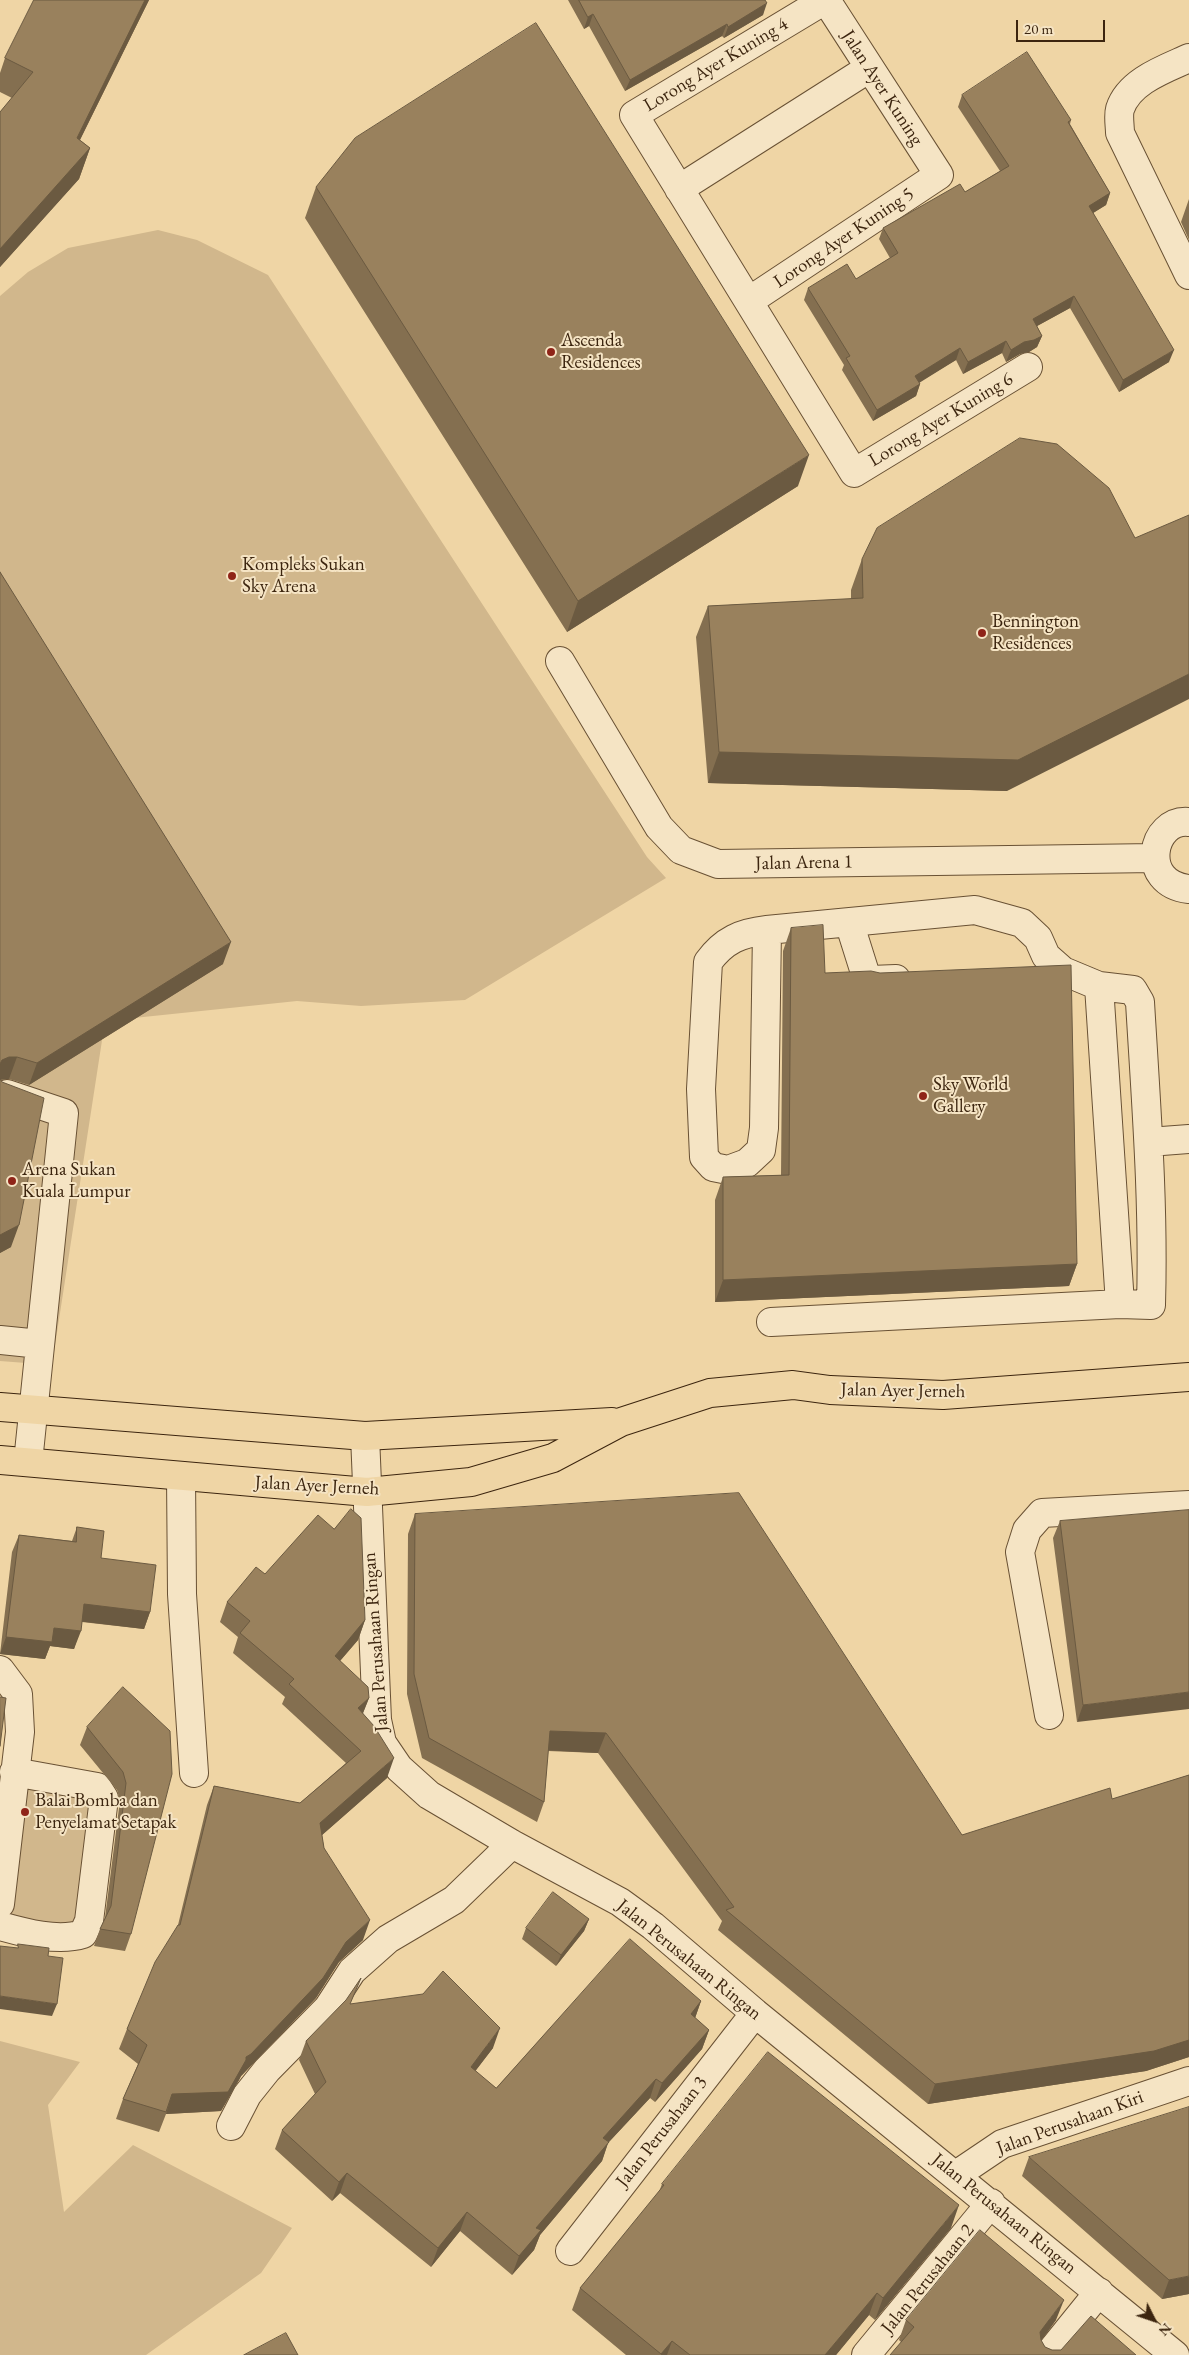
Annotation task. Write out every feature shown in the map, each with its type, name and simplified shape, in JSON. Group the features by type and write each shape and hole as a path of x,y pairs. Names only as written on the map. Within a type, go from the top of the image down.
{"main road":[{"name":"Jalan Ayer Jerneh","path":"0,1460 367,1492 471,1482 553,1458 621,1422 710,1394 793,1385 830,1390 944,1395 1189,1377"},
{"name":"Jalan Ayer Jerneh","path":"0,1407 365,1436 621,1422"}],"street":[{"name":"Jalan Ayer Kuning","path":"825,0 939,176"},
{"name":"Lorong Ayer Kuning 4","path":"679,189 634,115 825,0"},
{"path":"1189,58 1165,68 1130,90 1120,110 1120,133 1189,276"},
{"path":"749,301 679,189 868,69"},
{"name":"Lorong Ayer Kuning 5","path":"749,301 939,176"},
{"name":"Lorong Ayer Kuning 6","path":"749,301 854,473 1028,367"},
{"name":"Jalan Arena 1","path":"560,661 659,827 681,850 718,864 1155,858"},
{"path":"1189,822 1173,826 1162,834 1156,846 1155,858 1158,871 1166,881 1178,888 1189,888"},
{"path":"767,930 764,1128 761,1150 747,1163 728,1170 713,1167 704,1157 701,1089 708,962 719,946 750,932 767,930 975,910 1022,923 1038,938 1046,956 1062,971 1099,986 1133,990 1140,1002 1148,1129 1151,1305 1120,1304 771,1322"},
{"path":"849,922 866,976 871,980 918,978"},
{"path":"1024,973 1062,971"},
{"path":"1099,986 1120,1304"},
{"path":"5,1094 64,1113 28,1462"},
{"path":"1108,1122 1189,1139"},
{"path":"1112,1173 1149,1169"},
{"path":"0,1340 40,1344"},
{"name":"Jalan Perusahaan Ringan","path":"365,1436 377,1720 382,1743 399,1768 429,1795 512,1844 620,1902 653,1926 754,2013 956,2175 1175,2355"},
{"path":"182,1476 182,1594 194,1773"},
{"path":"1049,1715 1020,1552 1027,1530 1042,1513 1189,1505"},
{"path":"0,1670 18,1694 20,1732 0,1904"},
{"path":"0,1926 22,1932 72,1938 83,1934 89,1921 104,1798 96,1787 89,1784 14,1772"},
{"path":"231,2126 248,2095 267,2070 328,2008 352,1971 388,1939 454,1900 512,1844"},
{"name":"Jalan Perusahaan 3","path":"570,2251 754,2013"},
{"name":"Jalan Perusahaan Kiri","path":"956,2175 1002,2144 1189,2081"},
{"name":"Jalan Perusahaan 2","path":"866,2355 990,2203"},
{"path":"1048,2355 1099,2292"}],"shaded area":[{"name":"Kompleks Sukan Sky Arena","path":"158,230 197,240 268,275 647,857 666,878 465,1000 361,1006 297,1001 105,1021 52,1365 0,1361 0,296 28,272 68,248"},
{"path":"28,1783 96,1792 78,1931 10,1922"},
{"path":"0,2041 80,2062 48,2105 64,2212 133,2145 292,2228 261,2273 146,2355 0,2355"}],"building":[{"path":"34,0 145,0 77,138 90,148 0,249 0,112 33,72 5,58"},
{"path":"579,0 765,0 767,3 728,27 727,24 630,80 593,14 588,17"},
{"name":"Ascenda Residences","path":"536,23 809,455 578,601 316,187 355,138"},
{"path":"1027,52 1071,120 1068,122 1110,193 1089,206 1174,350 1123,380 1074,296 1033,319 1042,336 1024,342 1011,350 1006,341 968,362 960,348 915,376 920,384 877,410 846,358 850,356 808,288 847,264 856,279 898,253 883,228 960,184 965,192 1009,166 962,95"},
{"name":"Bennington Residences","path":"1020,438 1057,444 1109,488 1135,538 1189,515 1189,674 1018,760 719,752 708,606 863,598 862,559 877,528"},
{"path":"0,572 231,942 37,1063 17,1057 9,1057 2,1060 0,1064"},
{"name":"Sky World Gallery","path":"823,925 825,973 871,971 880,973 1071,965 1077,1264 723,1280 723,1177 789,1175 791,928"},
{"name":"Arena Sukan Kuala Lumpur","path":"0,1079 2,1082 44,1098 19,1225 0,1235"},
{"path":"739,1493 962,1835 1110,1788 1112,1799 1189,1775 1189,2040 1154,2051 935,2084 726,1910 734,1907 606,1733 550,1731 544,1802 429,1738 414,1674 415,1514"},
{"path":"351,1509 361,1518 365,1620 335,1656 368,1687 369,1698 358,1708 374,1726 394,1758 320,1823 324,1848 370,1920 346,1942 323,1978 246,2057 228,2092 172,2094 166,2112 123,2099 147,2045 127,2029 155,1962 178,1925 180,1925 214,1786 300,1803 361,1751 289,1684 294,1679 240,1633 250,1621 227,1602 256,1567 265,1574 318,1515 334,1529"},
{"path":"1189,1510 1189,1692 1083,1705 1060,1521"},
{"path":"77,1527 104,1531 101,1558 156,1565 150,1612 84,1604 81,1631 54,1628 52,1642 6,1637 19,1535 76,1542"},
{"path":"123,1687 170,1731 172,1774 131,1934 100,1929 111,1906 126,1783 123,1772 87,1727"},
{"path":"0,1697 6,1698 0,1746"},
{"path":"553,1892 589,1919 561,1955 526,1928"},
{"path":"630,1939 701,2001 691,2014 709,2030 662,2083 656,2079 603,2138 609,2142 536,2228 541,2230 519,2256 467,2212 438,2248 347,2173 339,2182 282,2130 326,2082 306,2041 346,2000 361,1978 350,2004 423,1994 443,1971 500,2028 471,2067 496,2088"},
{"path":"18,1944 49,1948 48,1956 63,1958 57,2004 0,1996 0,1946 18,1948"},
{"path":"768,2052 959,2205 883,2298 877,2293 825,2355 690,2355 672,2341 661,2354 580,2288 664,2185 662,2184"},
{"path":"1189,2107 1189,2276 1169,2280 1029,2157"},
{"path":"980,2230 1064,2300 1040,2332 1041,2340 1045,2347 1052,2350 1061,2350 1091,2316 1136,2355 890,2355 914,2327 906,2320"},
{"path":"286,2333 298,2355 244,2355"}],"place":[{"name":"Ascenda Residences","path":"551,352"},
{"name":"Kompleks Sukan Sky Arena","path":"232,576"},
{"name":"Bennington Residences","path":"982,633"},
{"name":"Sky World Gallery","path":"923,1096"},
{"name":"Arena Sukan Kuala Lumpur","path":"12,1181"},
{"name":"Balai Bomba dan Penyelamat Setapak","path":"25,1812"}]}
